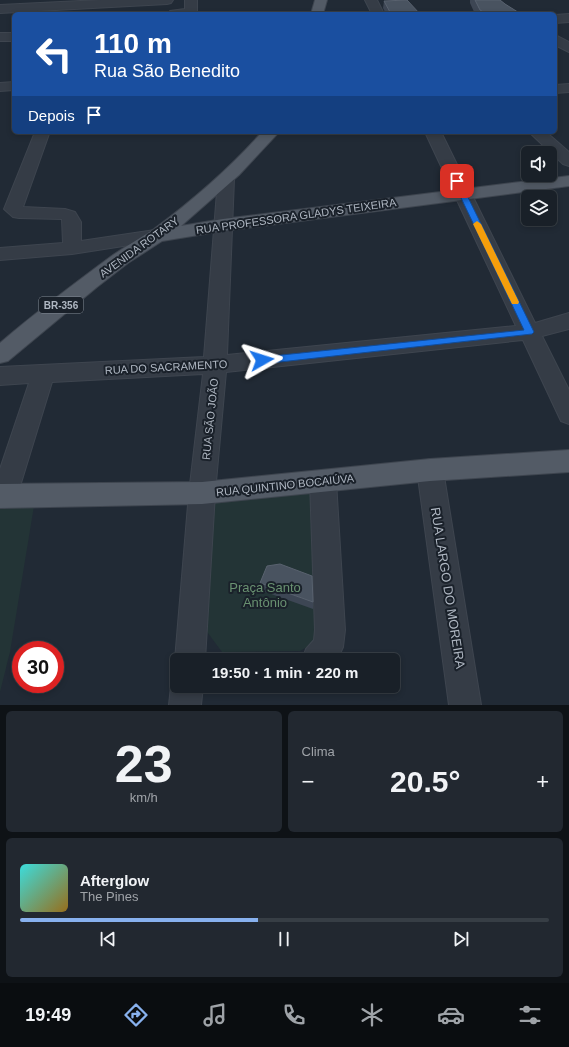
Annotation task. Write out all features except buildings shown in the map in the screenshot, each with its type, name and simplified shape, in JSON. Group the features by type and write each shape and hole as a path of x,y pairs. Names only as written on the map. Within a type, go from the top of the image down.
{"main road":[{"path":"318,12 321,0"},
{"name":"AVENIDA ROTARY","path":"0,355 35,325 155,236 226,179 250,156 269,134"},
{"name":"RUA PROFESSORA GLADYS TEIXEIRA","path":"155,236 223,225 463,193 569,181"},
{"name":"RUA QUINTINO BOCAIÚVA","path":"2,496 202,493 430,470 569,461"}],"street":[{"path":"0,9 167,0"},
{"path":"188,12 191,11 191,0"},
{"path":"371,0 377,12"},
{"path":"557,19 569,18"},
{"path":"0,37 12,37"},
{"path":"557,40 569,48"},
{"path":"0,87 12,86"},
{"path":"557,89 569,88"},
{"path":"41,134 13,209 19,213 64,214 69,216 72,222 72,248"},
{"path":"434,134 569,414"},
{"path":"539,134 569,162"},
{"name":"RUA SÃO JOÃO","path":"191,653 202,493 215,365 226,179"},
{"name":"RUA PROFESSORA GLADYS TEIXEIRA","path":"0,254 72,248 155,236"},
{"name":"RUA DO SACRAMENTO","path":"0,376 215,365 529,332 569,321"},
{"path":"2,496 42,374"},
{"name":"RUA LARGO DO MOREIRA","path":"430,470 465,705"},
{"path":"322,481 330,630 328,647 323,653"},
{"path":"185,705 186,693"}],"green space":[{"name":"Praça Santo Antônio","path":"310,489 316,510 319,640 300,651 222,652 205,629 215,499"},
{"path":"34,506 10,652 0,692 0,507"}],"slow traffic":[{"path":"477,224 515,302"}],"route":[{"path":"262,360 529,332 457,181"}]}
